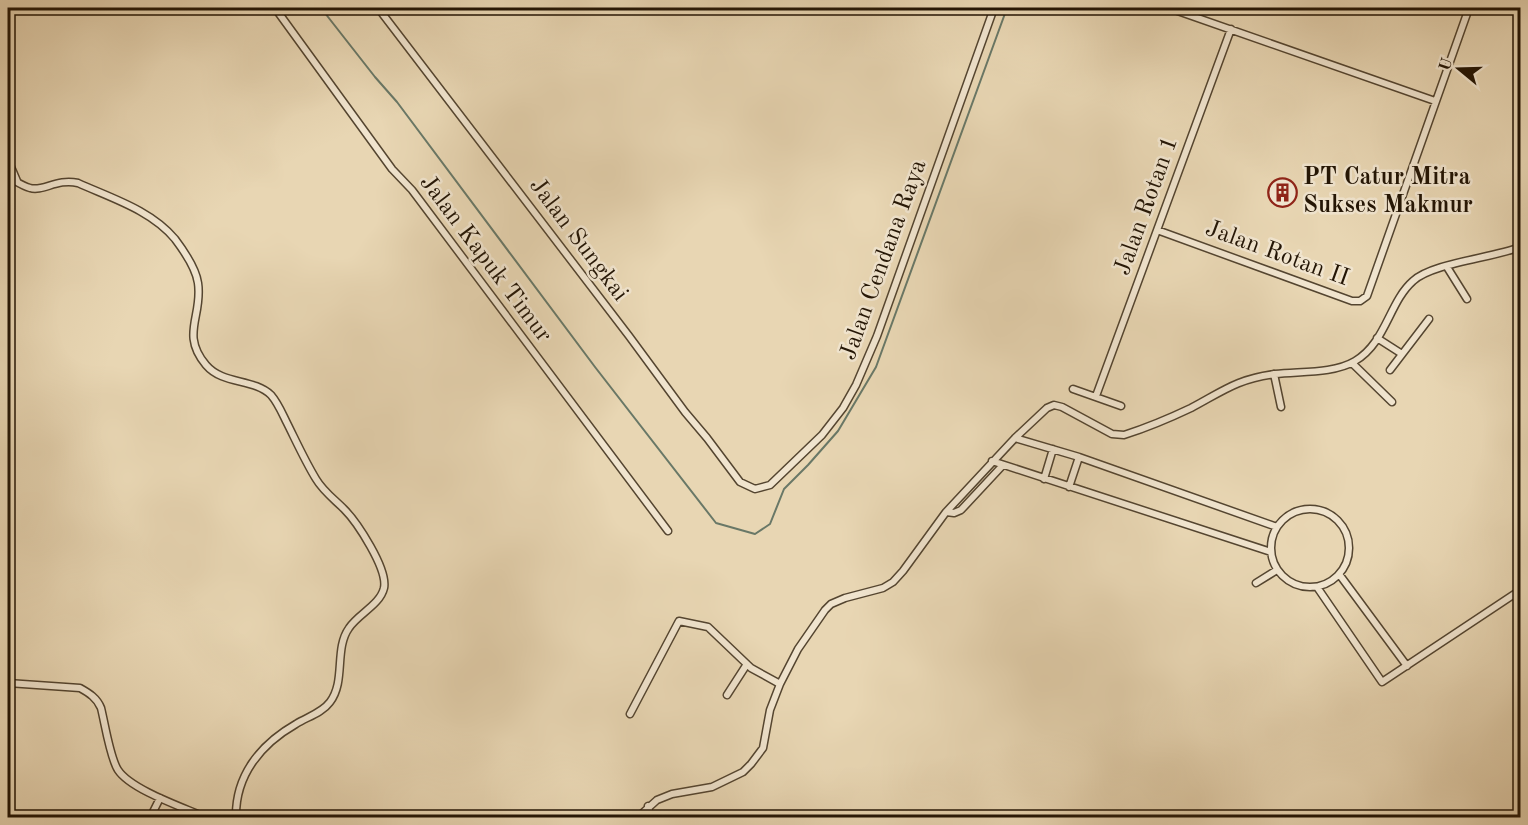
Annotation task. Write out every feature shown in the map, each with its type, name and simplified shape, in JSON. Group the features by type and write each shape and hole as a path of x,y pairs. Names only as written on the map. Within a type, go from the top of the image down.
{"street":[{"name":"Jalan Kapuk Timur","path":"275,8 392,169 412,190 668,531"},
{"name":"Jalan Sungkai","path":"378,8 629,336 684,412 740,482 755,489"},
{"name":"Jalan Cendana Raya","path":"755,489 770,485 797,461 829,426 856,385 870,356 994,8"},
{"path":"1170,8 1436,101"},
{"name":"Jalan Rotan II","path":"1157,230 1360,301 1367,296 1469,8"},
{"name":"Jalan Rotan 1","path":"1096,396 1231,29"},
{"path":"8,160 17,181"},
{"path":"8,177 33,188 66,180 78,183 145,215 166,230 181,248 198,279 199,300 193,339 201,357 211,370 218,374 231,381 259,388 272,397 315,478 361,531 383,572 385,582 382,593 346,633 334,696 327,706 272,740 253,759 238,795 236,818"},
{"path":"637,818 664,796 712,787 743,772 763,748 770,710 780,684 798,649 821,615 831,604 844,598 883,588 893,582 946,512 1038,414 1054,405 1112,434 1124,435 1190,408 1230,385 1274,374 1319,370 1352,363 1365,353 1377,338 1411,282 1422,274 1521,247"},
{"path":"1448,267 1467,299"},
{"path":"1390,370 1429,319"},
{"path":"1377,338 1402,354"},
{"path":"1352,363 1392,402"},
{"path":"1274,374 1281,407"},
{"path":"1074,389 1121,406"},
{"path":"1015,438 1079,457 1277,526"},
{"path":"1044,479 1053,449"},
{"path":"1069,487 1079,457"},
{"path":"992,461 1271,552"},
{"path":"946,512 954,513 961,510 1003,465"},
{"path":"1316,508 1334,516 1343,525 1349,544 1346,563 1339,574 1329,582 1317,587 1298,585 1286,579 1277,570 1271,552 1272,539 1277,526 1291,513 1303,509 1316,508"},
{"path":"1256,583 1277,570"},
{"path":"1339,574 1407,666"},
{"path":"1317,587 1380,681 1407,666 1516,593"},
{"path":"630,714 679,621 708,627 747,664 780,684"},
{"path":"727,695 747,664"},
{"path":"8,683 80,688 87,692 98,701 118,770 129,782 207,818"},
{"path":"150,818 160,798"},
{"path":"648,807 651,818"}],"waterway":[{"path":"321,8 397,102 595,367 716,523 755,534 770,524 784,489 838,431 876,367 1007,8"}],"place":[{"name":"PT Catur Mitra Sukses Makmur","path":"1282,192"}]}
